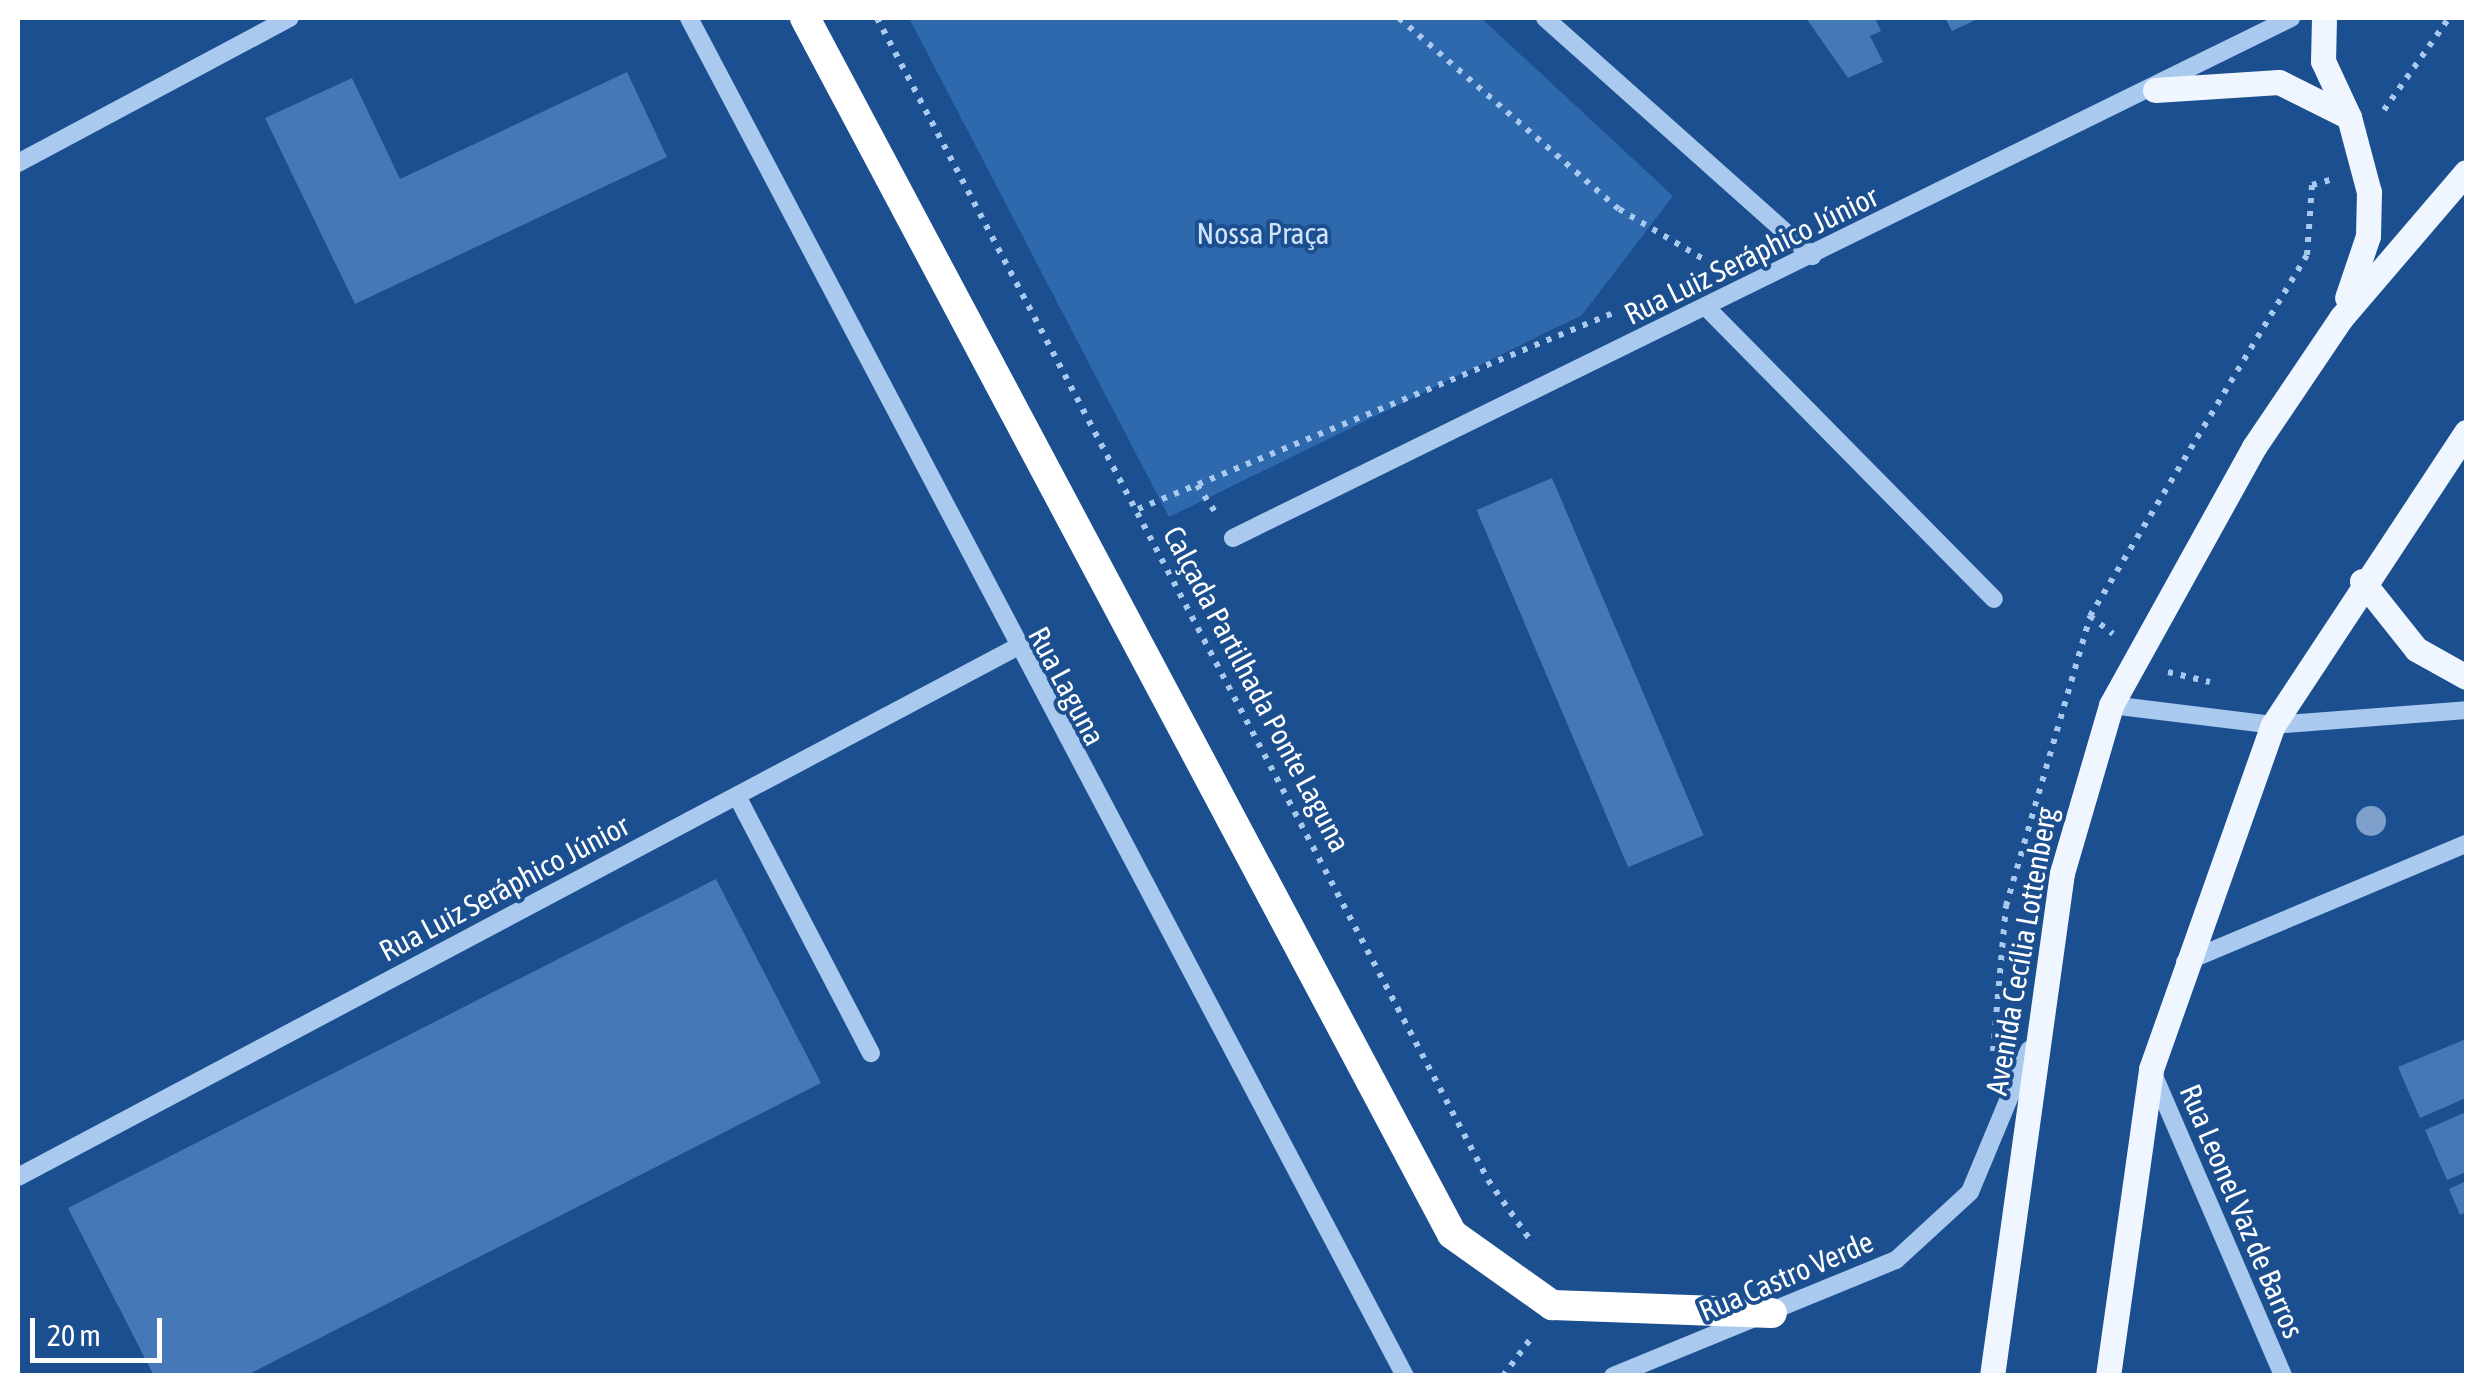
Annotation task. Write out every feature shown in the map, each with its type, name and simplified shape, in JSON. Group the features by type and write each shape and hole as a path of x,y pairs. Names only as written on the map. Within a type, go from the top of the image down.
{"highway":[{"path":"805,18 1421,1189 1490,1268 1552,1305 1772,1313"}],"main road":[{"path":"2324,18 2323,62 2349,117 2365,170 2368,236 2340,318"},
{"path":"2155,90 2279,82 2349,117"},
{"name":"Avenida Cecília Lottenberg","path":"1992,1376 2034,1035 2062,873 2111,705 2182,563 2340,318 2466,172"},
{"path":"2108,1376 2151,1069 2184,962 2273,725 2362,580 2466,432"},
{"path":"2362,580 2416,649 2466,677"}],"street":[{"path":"18,162 290,18"},
{"name":"Rua Laguna","path":"689,18 1016,648 1405,1376"},
{"path":"1546,18 1812,256"},
{"name":"Rua Luiz Seráphico Júnior","path":"1233,538 2155,90 2291,18"},
{"path":"1706,307 1994,599"},
{"name":"Rua Luiz Seráphico Júnior","path":"18,1177 1016,648"},
{"path":"2111,705 2273,725 2466,710"},
{"path":"738,796 871,1052"},
{"path":"2184,962 2466,844"},
{"name":"Rua Castro Verde","path":"1613,1376 1896,1260 1950,1217 1998,1138 2034,1035"},
{"name":"Rua Leonel Vaz de Barros","path":"2151,1069 2283,1376"}],"path":[{"name":"Calçada Partilhada Ponte Laguna","path":"876,18 1138,508 1488,1180 1539,1255 1552,1305"},
{"path":"1399,18 1620,209 1719,268 1701,276"},
{"path":"1992,1059 2006,906 2090,616 2307,255 2312,185 2365,170"},
{"path":"1138,508 1629,306"},
{"path":"2090,616 2163,671 2223,686"},
{"path":"1503,1376 1552,1305"}],"green space":[{"name":"Nossa Praça","path":"909,18 1481,18 1673,196 1582,315 1169,517"}],"building":[{"path":"1806,18 1875,18 1881,31 1870,36 1883,62 1848,78"},
{"path":"1945,18 1980,18 1952,31"},
{"path":"627,72 667,157 355,304 265,118 352,78 400,179"},
{"path":"1552,478 1704,835 1628,867 1477,510"},
{"path":"716,879 821,1083 245,1376 154,1376 68,1208"},
{"path":"2466,1039 2466,1098 2420,1118 2398,1067"},
{"path":"2466,1112 2466,1172 2447,1180 2425,1130"},
{"path":"2466,1181 2466,1212 2460,1215 2449,1189"}]}
